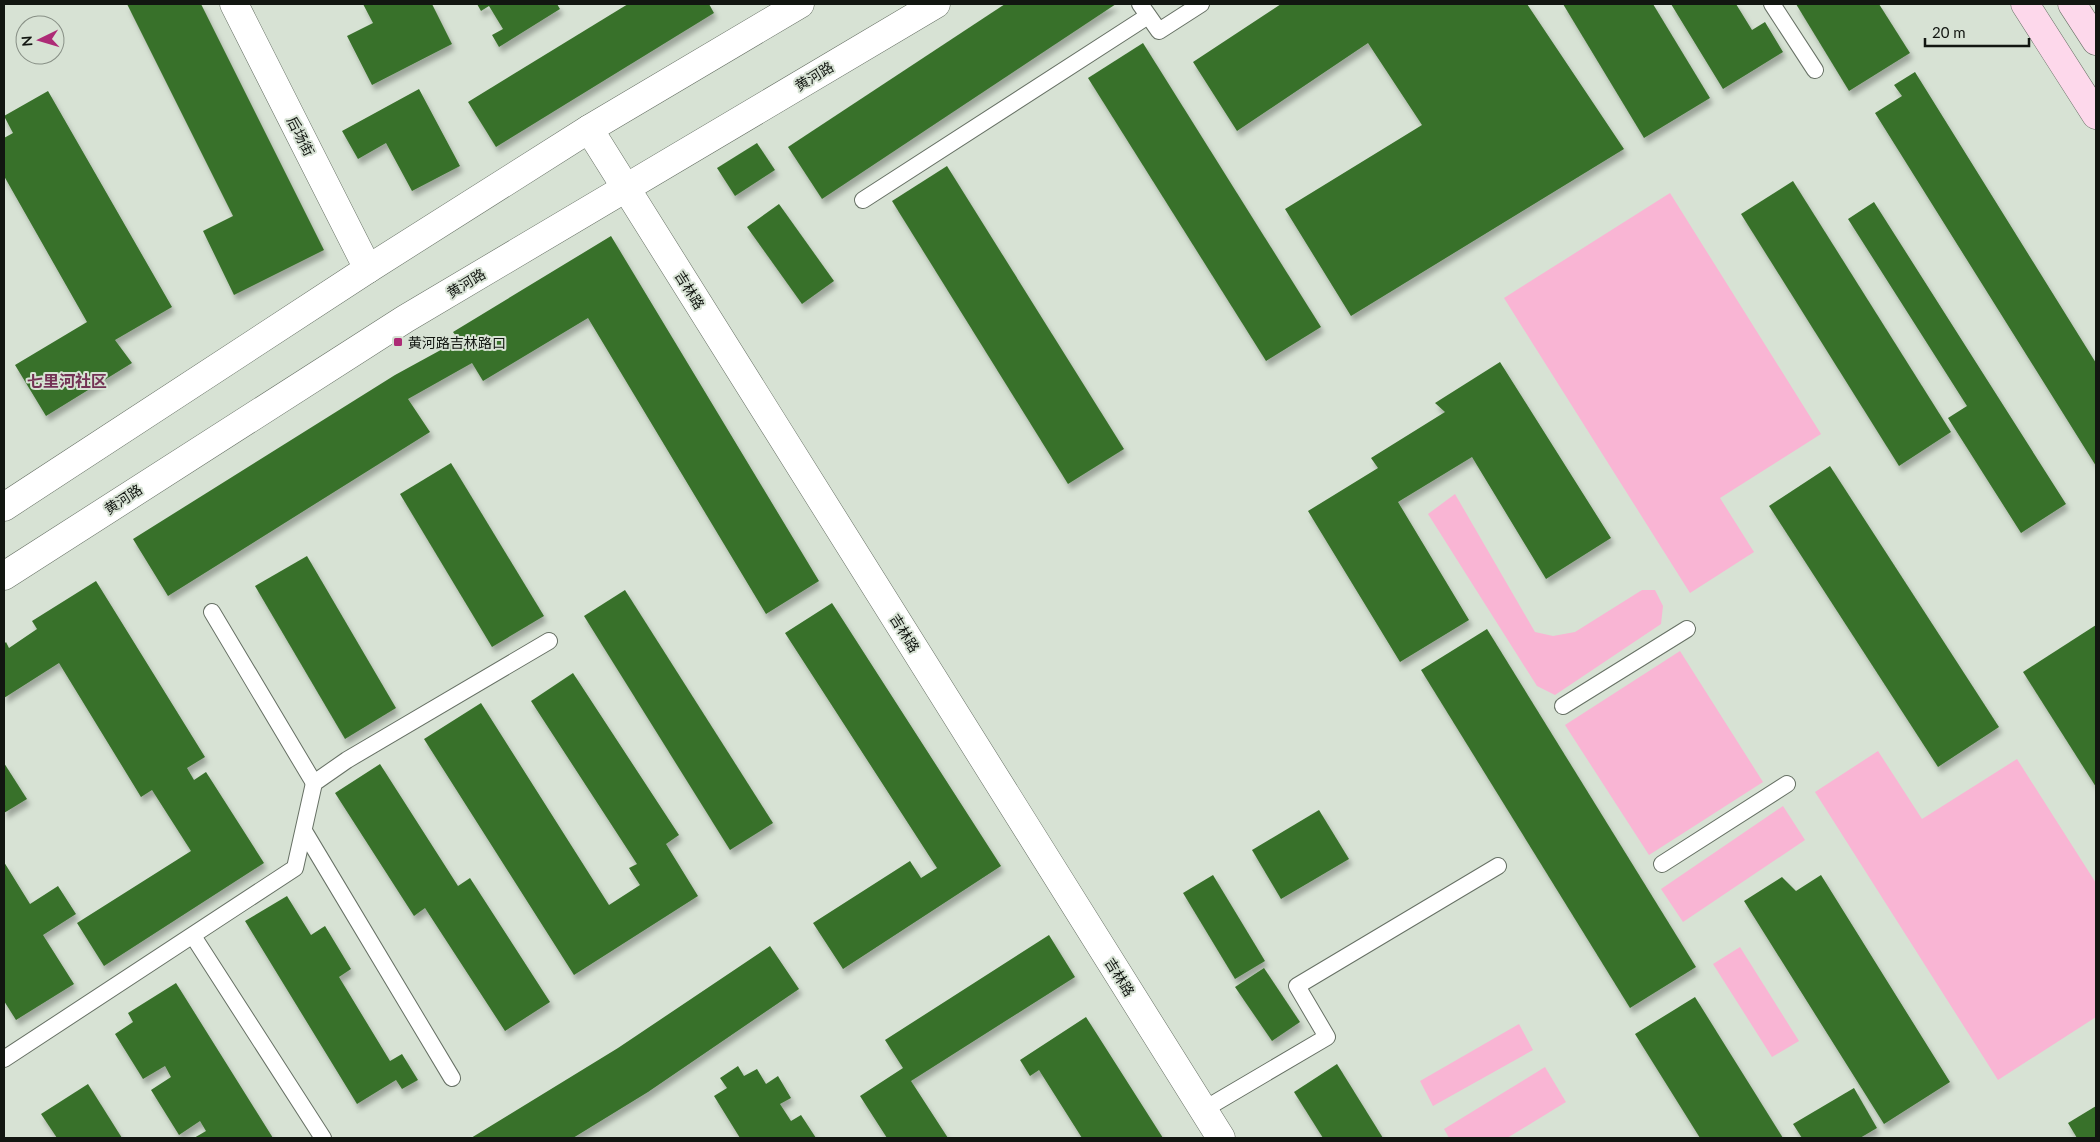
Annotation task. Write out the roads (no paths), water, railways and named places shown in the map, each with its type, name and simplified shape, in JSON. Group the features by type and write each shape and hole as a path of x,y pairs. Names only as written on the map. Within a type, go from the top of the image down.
{"main road":[{"path":"2024,4 2096,115"},
{"path":"2072,4 2096,41"}],"street":[{"name":"后场街","path":"234,4 368,269"},
{"path":"4,507 368,269 589,128 800,4"},
{"name":"黄河路","path":"4,576 405,319 936,4"},
{"name":"吉林路","path":"589,128 1221,1138"}],"lane":[{"path":"863,200 1144,10 1159,31 1201,4"},
{"path":"1772,4 1815,70"},
{"path":"4,1059 295,868 314,783 212,612"},
{"path":"1563,706 1688,629"},
{"path":"314,783 347,760 549,641"},
{"path":"1662,864 1787,784"},
{"path":"304,831 452,1078"},
{"path":"1203,1110 1327,1037 1297,986 1498,866"},
{"path":"193,936 323,1138"}],"place":[{"name":"黄河路吉林路口","path":"398,342"}],"district":[{"name":"七里河社区","path":"67,380"}]}
